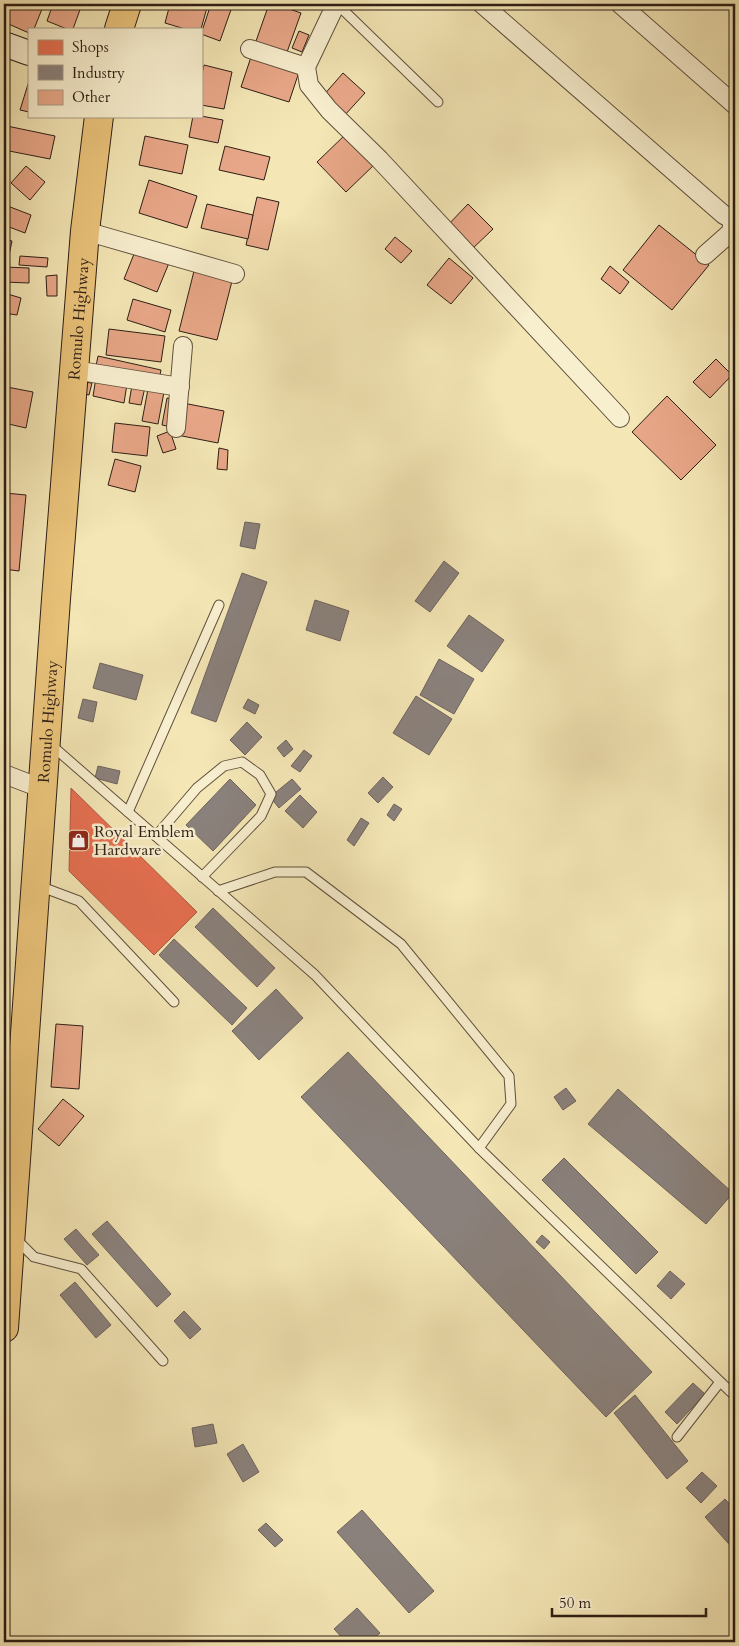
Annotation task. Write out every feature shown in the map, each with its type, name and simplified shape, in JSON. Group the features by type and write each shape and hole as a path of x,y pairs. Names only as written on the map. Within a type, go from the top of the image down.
{"highway":[{"path":"119,28 126,4"},
{"name":"Romulo Highway","path":"4,1328 74,370 85,231 99,118"}],"street":[{"path":"336,4 306,67 309,85 329,110 387,167 620,418"},
{"path":"482,4 724,215 733,220 731,232 704,255"},
{"path":"620,4 735,105"},
{"path":"4,44 28,54"},
{"path":"250,49 306,67"},
{"path":"85,231 235,274"},
{"path":"176,428 183,346"},
{"path":"74,370 180,386"},
{"path":"4,774 42,788"}],"lane":[{"path":"336,4 438,102"},
{"path":"128,812 219,605"},
{"path":"46,741 315,975 479,1148 735,1396"},
{"path":"156,836 197,788 224,766 242,762 260,775 271,794 261,816 202,877"},
{"path":"218,891 275,872 306,872 401,944 509,1076 510,1104 479,1148"},
{"path":"36,884 79,901 174,1002"},
{"path":"11,1234 34,1257 81,1269 163,1361"},
{"path":"677,1437 720,1382"}],"building: Shops":[{"path":"71,788 197,912 154,955 69,871"}],"building: Industry":[{"path":"245,522 260,524 255,549 240,546"},
{"path":"444,561 459,573 430,612 415,601"},
{"path":"242,573 267,582 216,722 191,713"},
{"path":"315,600 349,611 340,641 306,630"},
{"path":"469,615 504,640 482,672 447,646"},
{"path":"439,659 474,679 454,714 420,695"},
{"path":"100,663 143,675 136,700 93,688"},
{"path":"416,696 452,719 429,755 393,733"},
{"path":"83,699 97,702 93,722 78,718"},
{"path":"248,699 259,705 255,714 243,708"},
{"path":"247,722 262,737 245,755 230,740"},
{"path":"286,740 293,749 284,757 277,748"},
{"path":"304,750 312,756 300,772 291,766"},
{"path":"98,766 120,771 117,784 95,778"},
{"path":"383,777 393,787 378,803 368,793"},
{"path":"230,779 256,805 213,851 186,825"},
{"path":"292,779 301,789 279,808 270,797"},
{"path":"300,795 317,812 303,828 285,811"},
{"path":"394,804 402,809 394,821 387,815"},
{"path":"361,818 369,823 354,846 347,840"},
{"path":"213,908 275,968 257,987 195,927"},
{"path":"174,939 247,1008 232,1025 159,955"},
{"path":"276,989 303,1018 259,1060 232,1031"},
{"path":"348,1052 652,1372 606,1417 301,1097"},
{"path":"566,1088 576,1101 563,1110 554,1097"},
{"path":"618,1089 733,1193 706,1224 588,1124"},
{"path":"564,1158 658,1252 636,1274 542,1180"},
{"path":"107,1221 171,1294 157,1307 92,1234"},
{"path":"76,1229 99,1255 87,1265 64,1239"},
{"path":"542,1235 550,1242 544,1249 536,1242"},
{"path":"735,1260 735,1273 729,1266"},
{"path":"670,1271 685,1284 671,1299 657,1286"},
{"path":"75,1282 111,1325 96,1338 60,1295"},
{"path":"184,1311 201,1329 190,1339 174,1321"},
{"path":"693,1383 705,1394 677,1424 665,1412"},
{"path":"635,1395 688,1461 667,1479 614,1413"},
{"path":"213,1424 217,1443 195,1447 192,1428"},
{"path":"243,1444 259,1472 243,1482 227,1454"},
{"path":"702,1472 717,1486 701,1503 686,1488"},
{"path":"725,1499 735,1510 735,1551 705,1517"},
{"path":"362,1510 434,1591 409,1613 337,1532"},
{"path":"266,1523 283,1540 275,1547 258,1530"},
{"path":"357,1608 380,1633 370,1642 346,1642 334,1629"}],"building: Other":[{"path":"4,4 44,4 34,28 28,28 28,33 4,22"},
{"path":"53,4 82,4 73,28 64,28 47,21"},
{"path":"170,4 208,4 201,28 182,28 165,23"},
{"path":"211,4 233,4 220,41 202,34"},
{"path":"269,4 275,4 301,13 286,55 255,44"},
{"path":"299,31 309,35 302,52 292,48"},
{"path":"251,57 299,72 289,102 241,87"},
{"path":"204,65 232,72 224,109 202,105 202,74"},
{"path":"343,73 365,93 344,116 322,97"},
{"path":"28,84 28,112 20,110"},
{"path":"202,116 223,120 218,143 189,137 193,118 202,118"},
{"path":"7,126 55,136 50,159 4,150"},
{"path":"347,133 376,163 346,192 317,162"},
{"path":"145,136 188,145 182,174 139,165"},
{"path":"225,146 270,157 264,180 219,170"},
{"path":"26,166 45,182 30,200 11,183"},
{"path":"149,180 197,196 187,228 139,213"},
{"path":"257,197 279,202 268,250 246,245"},
{"path":"207,204 253,215 248,239 201,228"},
{"path":"468,204 493,229 470,251 447,226"},
{"path":"5,205 31,215 25,233 4,225"},
{"path":"659,225 709,265 672,310 623,270"},
{"path":"395,237 412,251 401,263 385,249"},
{"path":"4,239 12,241 7,265 4,265"},
{"path":"136,249 169,263 157,292 124,279"},
{"path":"20,256 48,258 47,267 19,265"},
{"path":"449,258 473,278 451,304 427,285"},
{"path":"610,266 629,282 620,294 601,279"},
{"path":"4,267 29,268 29,283 4,282"},
{"path":"194,271 232,281 217,340 179,331"},
{"path":"57,275 57,296 47,296 46,276"},
{"path":"4,293 21,298 17,315 4,313"},
{"path":"133,299 171,310 165,332 127,320"},
{"path":"109,329 165,336 161,362 106,355"},
{"path":"98,356 161,370 159,380 96,366"},
{"path":"716,359 732,375 710,398 693,382"},
{"path":"96,378 127,384 124,403 93,396"},
{"path":"83,382 92,383 89,395 80,393"},
{"path":"132,385 145,387 141,405 129,403"},
{"path":"7,387 33,392 26,428 4,423 4,403"},
{"path":"148,389 164,392 158,424 142,421"},
{"path":"667,396 716,445 681,480 632,432"},
{"path":"167,398 178,400 172,427 162,425"},
{"path":"183,403 224,411 218,443 177,435"},
{"path":"115,423 150,427 147,456 112,452"},
{"path":"170,431 176,449 163,453 157,436"},
{"path":"219,448 228,450 227,470 217,469"},
{"path":"115,459 141,466 135,492 108,485"},
{"path":"5,493 26,495 19,571 4,569"},
{"path":"56,1024 83,1026 79,1089 51,1087"},
{"path":"63,1099 84,1116 59,1146 38,1129"}],"place":[{"name":"Royal Emblem Hardware","path":"78,840"}]}
